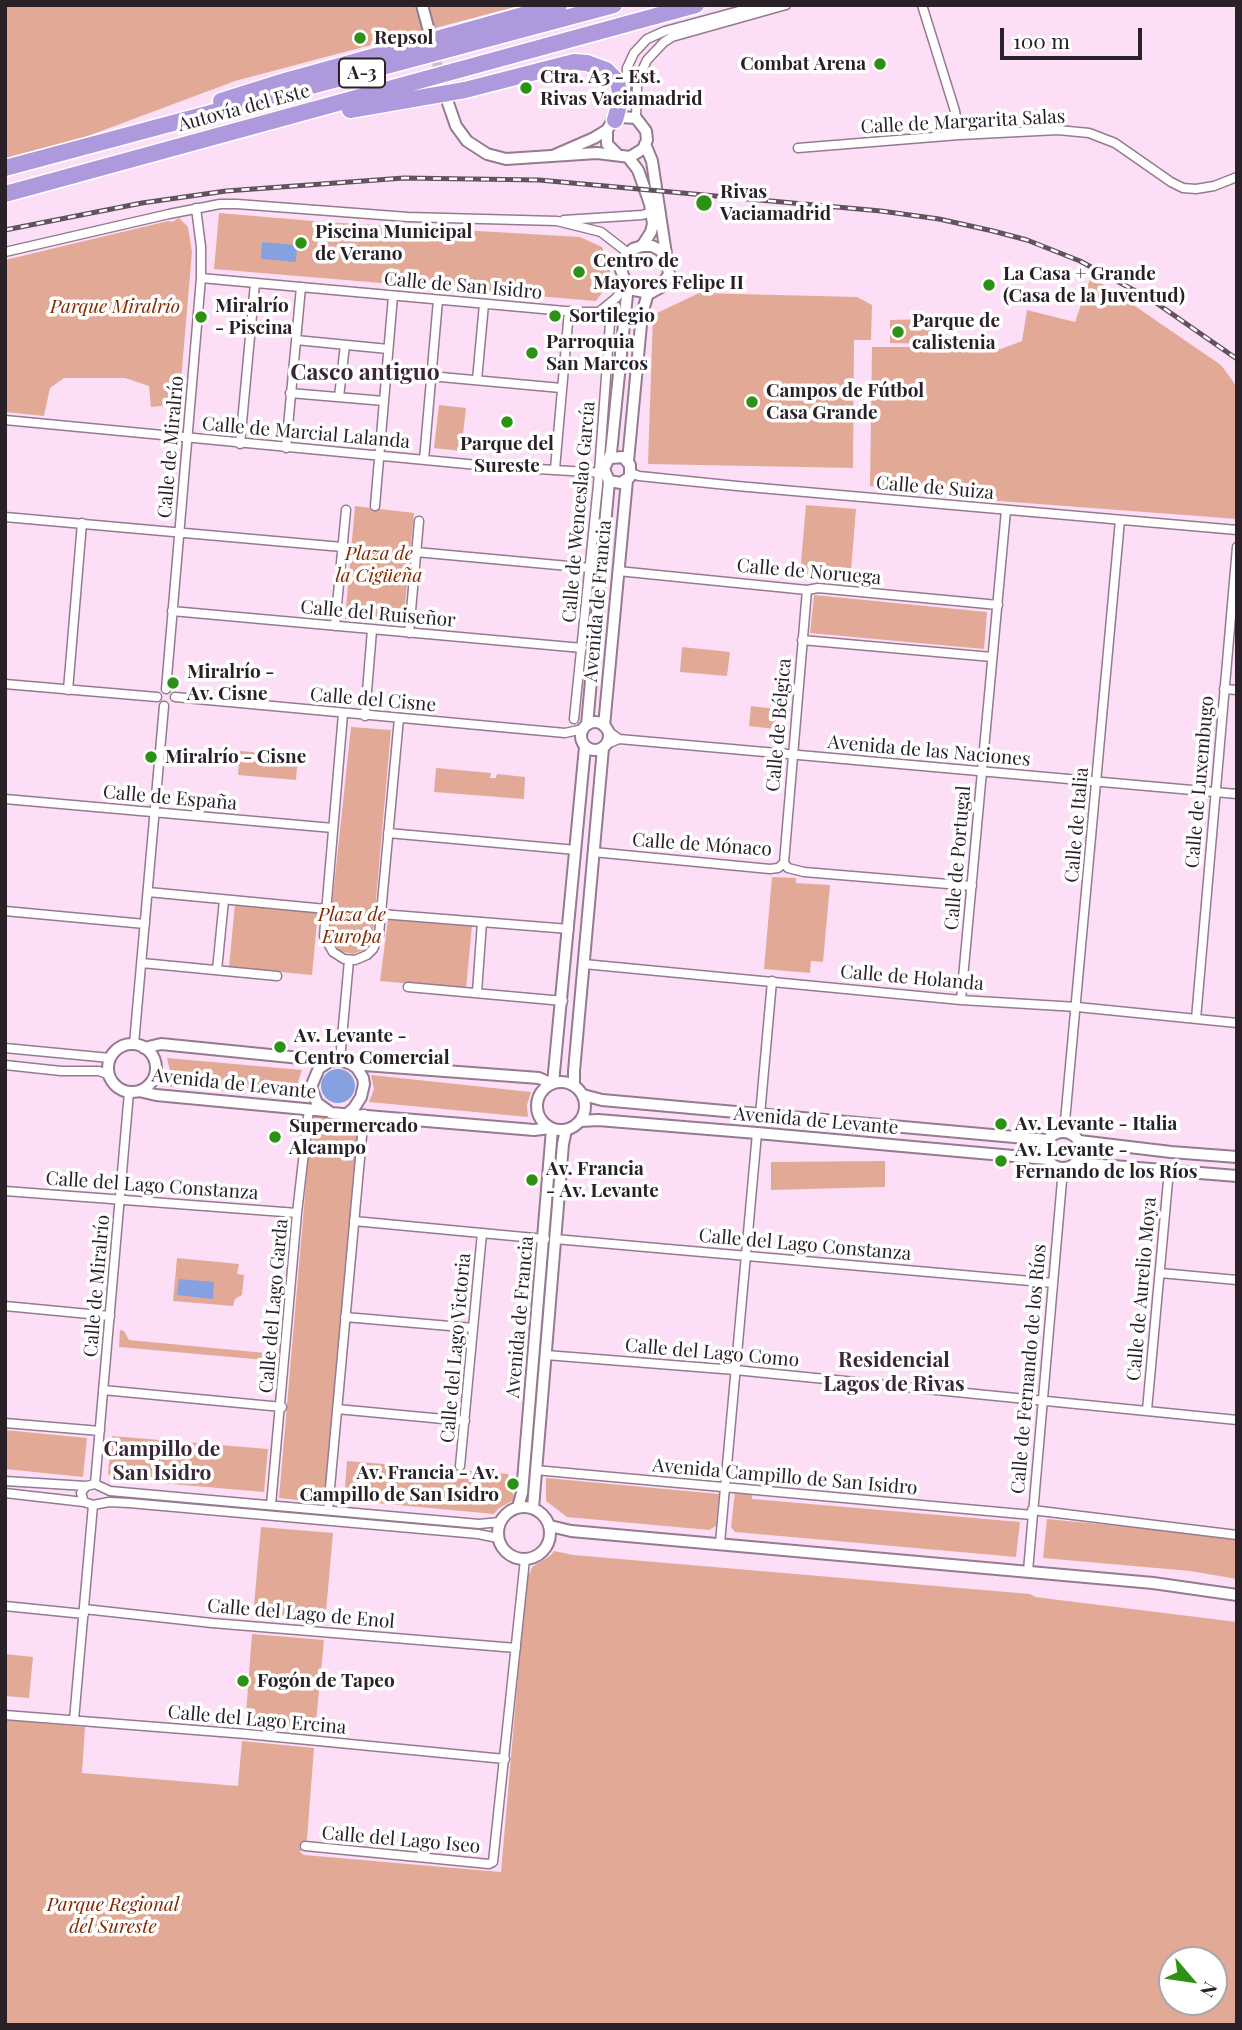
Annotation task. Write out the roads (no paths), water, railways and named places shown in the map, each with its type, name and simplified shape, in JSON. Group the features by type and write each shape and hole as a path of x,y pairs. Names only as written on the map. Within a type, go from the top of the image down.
{"highway":[{"path":"481,26 508,15 519,5"},
{"path":"110,139 127,130 285,81 559,5"},
{"name":"Autovía del Este","path":"5,168 614,5"},
{"name":"Autovía del Este","path":"5,194 696,5"},
{"path":"303,114 324,115 465,90 574,62 607,70 618,82 621,98 615,122"}],"street":[{"path":"422,5 429,32"},
{"path":"636,118 646,131 645,144 651,157 669,271 666,281 657,290 648,293 637,292 627,285 621,270 628,253 642,246 651,233 652,212 643,180 607,141 626,100 627,68 640,45 647,39 665,31 761,5"},
{"path":"636,118 641,74 647,60 663,42 672,37 786,5"},
{"path":"922,5 955,111 959,135"},
{"path":"448,103 460,133 473,146 488,154 516,159 555,155 622,156 639,152 645,144"},
{"path":"555,155 594,138 615,122 636,118"},
{"name":"Calle de Margarita Salas","path":"798,148 1058,130 1089,133 1115,143 1183,188 1214,186 1237,177"},
{"path":"5,252 196,208 237,204 408,217 556,221 652,212"},
{"name":"Calle de Miralrío","path":"166,689 201,278 201,247 196,208"},
{"path":"556,221 606,234 628,253"},
{"path":"642,246 656,248 666,258"},
{"name":"Calle de San Isidro","path":"201,278 569,311 599,312 603,309"},
{"path":"240,444 255,283"},
{"path":"603,309 627,285"},
{"name":"Avenida de Francia","path":"553,1084 576,850 605,465 611,458 627,285"},
{"path":"286,448 301,287"},
{"name":"Avenida de Francia","path":"605,746 642,314 648,293"},
{"path":"375,506 393,296"},
{"path":"424,460 438,300"},
{"path":"477,380 484,304"},
{"name":"Calle de Wenceslao García","path":"574,719 590,568 604,476 610,318 603,309"},
{"path":"555,469 569,311"},
{"path":"296,340 388,349"},
{"path":"340,397 345,345"},
{"path":"386,372 561,388"},
{"path":"290,393 384,401"},
{"name":"Calle de Marcial Lalanda","path":"5,420 240,444 550,471 555,469 604,476"},
{"path":"604,476 621,483 629,471 617,456 611,458"},
{"name":"Calle de Suiza","path":"629,471 639,476 737,486 1237,530"},
{"path":"335,626 346,510"},
{"name":"Calle de Portugal","path":"961,1000 1006,510"},
{"path":"5,517 342,547"},
{"name":"Calle de Italia","path":"1064,1132 1120,520"},
{"path":"408,632 419,521"},
{"path":"68,690 82,523"},
{"name":"Calle de Luxembugo","path":"1196,1019 1224,689 1233,632 1237,547"},
{"path":"416,552 590,568"},
{"name":"Calle de Noruega","path":"618,571 998,605"},
{"name":"Calle de Bélgica","path":"784,863 807,590"},
{"name":"Calle del Ruiseñor","path":"172,611 582,648"},
{"path":"365,716 372,630"},
{"path":"802,639 992,656"},
{"path":"5,684 158,697"},
{"path":"166,689 172,691 175,697 172,704 164,706 159,703 158,697 160,691 166,689"},
{"path":"1224,689 1237,690"},
{"name":"Calle del Cisne","path":"175,697 584,735"},
{"path":"5,1065 99,1072 109,1075 119,1088 134,1091 149,1084 155,1074 155,1062 139,1046 142,963 164,706"},
{"path":"342,714 324,936 333,952 349,960 360,959 373,949 379,935 399,718"},
{"path":"574,1086 593,852 605,746 591,750 584,735 599,723 619,739"},
{"name":"Avenida de las Naciones","path":"605,746 619,739 1237,794"},
{"name":"Calle de España","path":"5,799 332,828"},
{"path":"388,833 576,850"},
{"name":"Calle de Mónaco","path":"593,852 770,869 778,868 784,863 788,868 804,872 972,886"},
{"path":"148,892 326,909"},
{"path":"217,970 223,900"},
{"path":"5,911 145,925"},
{"path":"381,914 569,929"},
{"path":"477,992 482,922"},
{"path":"340,1061 349,960"},
{"path":"142,963 277,976"},
{"name":"Calle de Holanda","path":"584,964 1237,1023"},
{"path":"760,1115 772,981"},
{"path":"408,986 563,1001"},
{"name":"Avenida de Levante","path":"139,1046 161,1044 539,1078 553,1084"},
{"path":"109,1075 110,1058 118,1049 139,1046"},
{"path":"5,1048 110,1058"},
{"path":"346,1114 361,1097 365,1084 358,1068 340,1061 319,1068 312,1087 317,1102 326,1111 346,1114 534,1130 566,1130 581,1121 585,1113 583,1095 574,1086 564,1082 553,1084 542,1091 537,1102 541,1120 551,1128"},
{"name":"Calle de Miralrío","path":"91,1485 100,1431 120,1199 134,1091"},
{"name":"Avenida de Levante","path":"134,1091 326,1111"},
{"name":"Avenida de Levante","path":"583,1095 602,1100 1048,1140"},
{"name":"Calle del Lago Garda","path":"271,1505 309,1109"},
{"path":"328,1510 364,1114"},
{"name":"Avenida de Levante","path":"581,1121 598,1120 1047,1159"},
{"name":"Avenida de Francia","path":"533,1508 546,1355 551,1128"},
{"name":"Avenida de Francia","path":"518,1507 522,1493 550,1239 566,1130"},
{"path":"1076,1163 1082,1152 1079,1141 1070,1133 1064,1132 1048,1140 1045,1150 1047,1159 1054,1166 1063,1169 1076,1163 1237,1176"},
{"path":"720,1544 757,1133"},
{"path":"1079,1141 1237,1157"},
{"name":"Calle de Fernando de los Ríos","path":"1028,1571 1063,1169"},
{"name":"Calle de Aurelio Moya","path":"1147,1410 1169,1170"},
{"name":"Calle del Lago Constanza","path":"5,1191 297,1213"},
{"name":"Calle del Lago Constanza","path":"354,1221 1053,1283"},
{"name":"Calle del Lago Victoria","path":"460,1466 482,1233"},
{"path":"1160,1273 1237,1280"},
{"path":"5,1307 110,1316"},
{"path":"345,1317 473,1328"},
{"name":"Calle del Lago Como","path":"546,1355 735,1370 1237,1420"},
{"path":"103,1390 282,1407"},
{"path":"337,1409 465,1421"},
{"path":"5,1423 100,1431"},
{"name":"Avenida Campillo de San Isidro","path":"535,1470 1032,1512 1237,1535"},
{"path":"5,1481 91,1485 106,1490 479,1524 500,1522"},
{"path":"84,1502 81,1493 91,1485"},
{"path":"105,1503 108,1498 106,1490"},
{"path":"5,1493 93,1505 129,1503 498,1538"},
{"path":"74,1720 93,1505"},
{"path":"518,1507 533,1508 546,1518 550,1526 550,1537 546,1548 537,1556 518,1559 505,1551 498,1538 500,1522 504,1515 518,1507"},
{"path":"550,1526 571,1531 1153,1583 1237,1595"},
{"path":"505,1759 525,1559"},
{"name":"Calle del Lago de Enol","path":"5,1606 516,1648"},
{"name":"Calle del Lago Ercina","path":"5,1715 257,1735 505,1759"},
{"name":"Calle del Lago Iseo","path":"305,1846 489,1864 493,1862 505,1759"}],"water":[{"path":"262,242 297,245 296,262 261,259"},
{"path":"338,1069 350,1074 355,1086 350,1098 338,1103 326,1098 321,1086 326,1074"},
{"path":"179,1279 214,1282 213,1299 177,1295"}],"tunnel":[{"path":"433,48 447,100"}],"railway":[{"path":"5,230 142,203 226,191 404,178 539,180 881,211 939,219 993,231 1027,240 1080,261 1152,300 1237,359"}],"place":[{"name":"Repsol","path":"360,38"},
{"name":"Combat Arena","path":"880,64"},
{"name":"Ctra. A3 - Est. Rivas Vaciamadrid","path":"526,88"},
{"name":"Rivas Vaciamadrid","path":"704,203"},
{"name":"Piscina Municipal de Verano","path":"301,243"},
{"name":"Centro de Mayores Felipe II","path":"579,272"},
{"name":"La Casa + Grande (Casa de la Juventud)","path":"989,285"},
{"name":"Sortilegio","path":"555,316"},
{"name":"Miralrío - Piscina","path":"201,317"},
{"name":"Parque de calistenia","path":"898,332"},
{"name":"Parroquia San Marcos","path":"532,353"},
{"name":"Campos de Fútbol Casa Grande","path":"752,402"},
{"name":"Parque del Sureste","path":"507,422"},
{"name":"Miralrío - Av. Cisne","path":"173,683"},
{"name":"Miralrío - Cisne","path":"151,757"},
{"name":"Av. Levante - Centro Comercial","path":"280,1047"},
{"name":"Av. Levante - Italia","path":"1001,1124"},
{"name":"Supermercado Alcampo","path":"275,1137"},
{"name":"Av. Levante - Fernando de los Ríos","path":"1001,1161"},
{"name":"Av. Francia - Av. Levante","path":"532,1180"},
{"name":"Av. Francia - Av. Campillo de San Isidro","path":"513,1484"},
{"name":"Fogón de Tapeo","path":"243,1681"}],"district":[{"name":"Casco antiguo","path":"365,373"},
{"name":"Residencial Lagos de Rivas","path":"894,1372"},
{"name":"Campillo de San Isidro","path":"162,1461"}],"park label":[{"name":"Parque Miralrío","path":"115,307"},
{"name":"Plaza de la Cigüeña","path":"379,565"},
{"name":"Plaza de Europa","path":"352,926"},
{"name":"Parque Regional del Sureste","path":"113,1916"}]}
